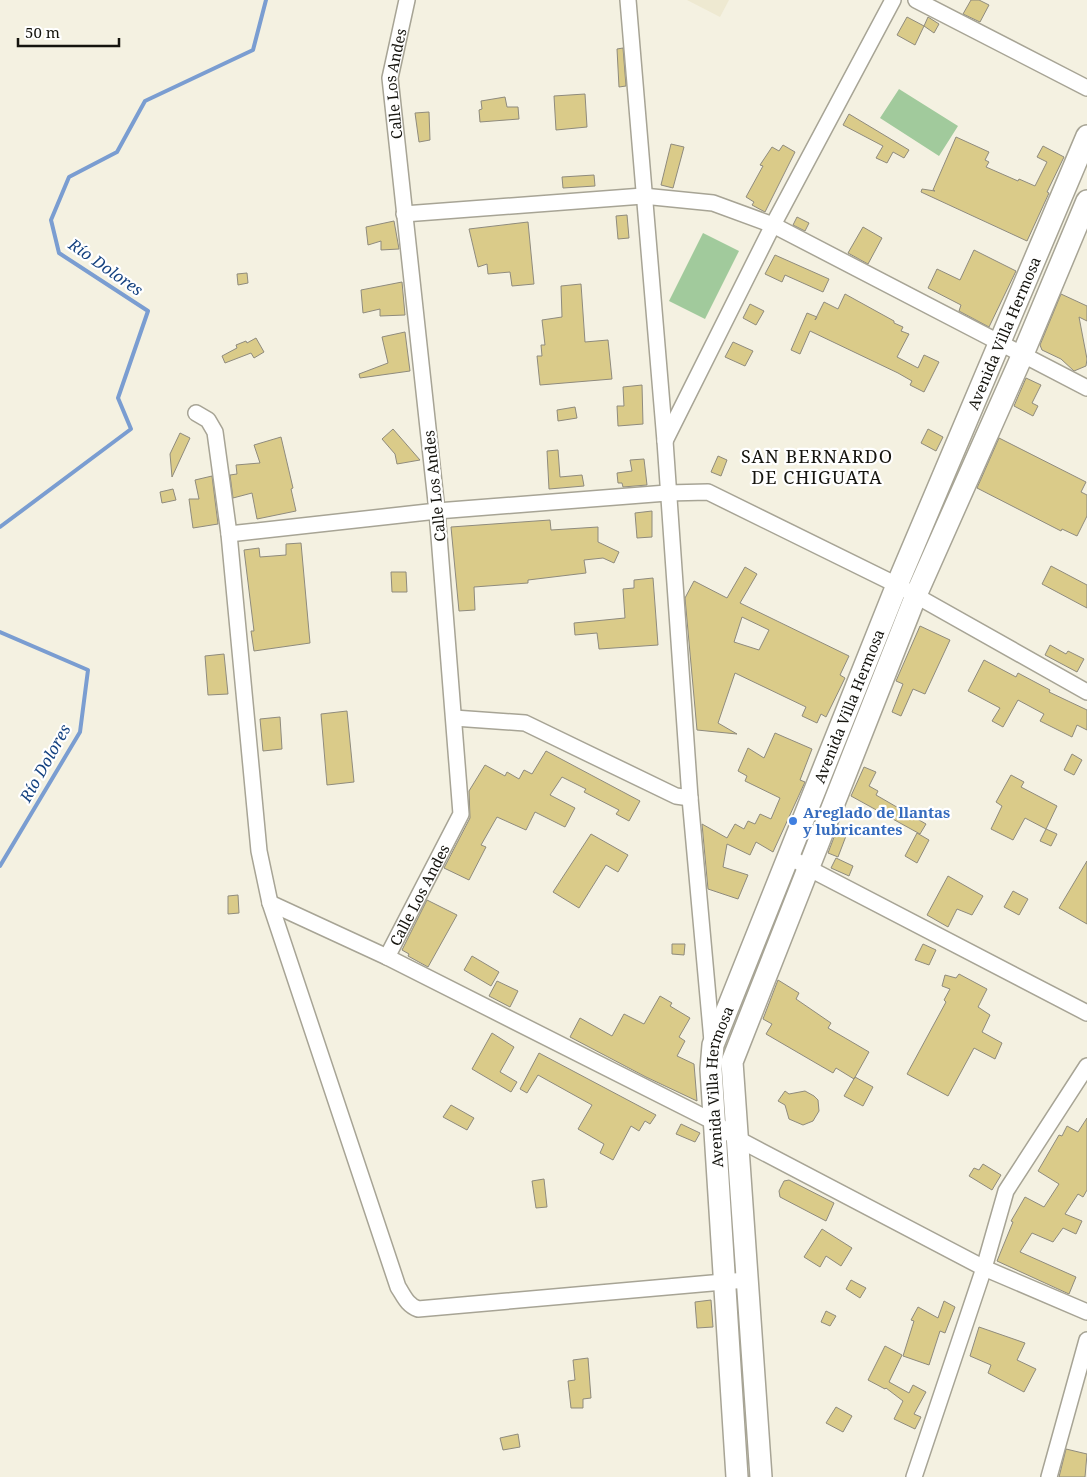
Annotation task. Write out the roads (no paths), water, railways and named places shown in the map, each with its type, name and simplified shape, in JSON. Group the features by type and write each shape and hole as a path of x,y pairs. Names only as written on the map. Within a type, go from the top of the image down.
{"street":[{"name":"Calle Los Andes","path":"387,957 461,814 437,511 390,78 407,0"},
{"path":"628,0 665,441 667,493 690,798 713,1045"},
{"path":"665,441 774,225 893,0"},
{"path":"916,0 1087,88"},
{"name":"Avenida Villa Hermosa","path":"737,1477 711,1069 713,1045 897,585 1087,136"},
{"path":"404,214 643,196 713,203 774,225 1087,388"},
{"name":"Avenida Villa Hermosa","path":"761,1477 732,1062 916,595 1023,354 1087,201"},
{"path":"196,413 208,420 215,432 229,534 259,851 270,903 398,1286 410,1306 418,1310 746,1280"},
{"path":"229,534 437,511 667,493 708,492 897,585 1085,686"},
{"path":"454,718 525,723 676,796 690,798"},
{"path":"789,856 808,868 1087,1013"},
{"path":"270,903 387,957 714,1122 736,1138 984,1268 1087,1312"},
{"path":"914,1477 984,1268 1006,1191 1087,1066"},
{"path":"1049,1477 1087,1340"}],"waterway":[{"name":"Río Dolores","path":"0,527 131,429 118,398 148,311 59,253 51,220 69,177 117,152 145,101 253,50 266,0"},
{"name":"Río Dolores","path":"0,632 88,670 80,732 0,866"}],"place":[{"name":"Areglado de llantas y lubricantes","path":"793,821"}],"district":[{"name":"SAN BERNARDO DE CHIGUATA","path":"817,466"}]}
